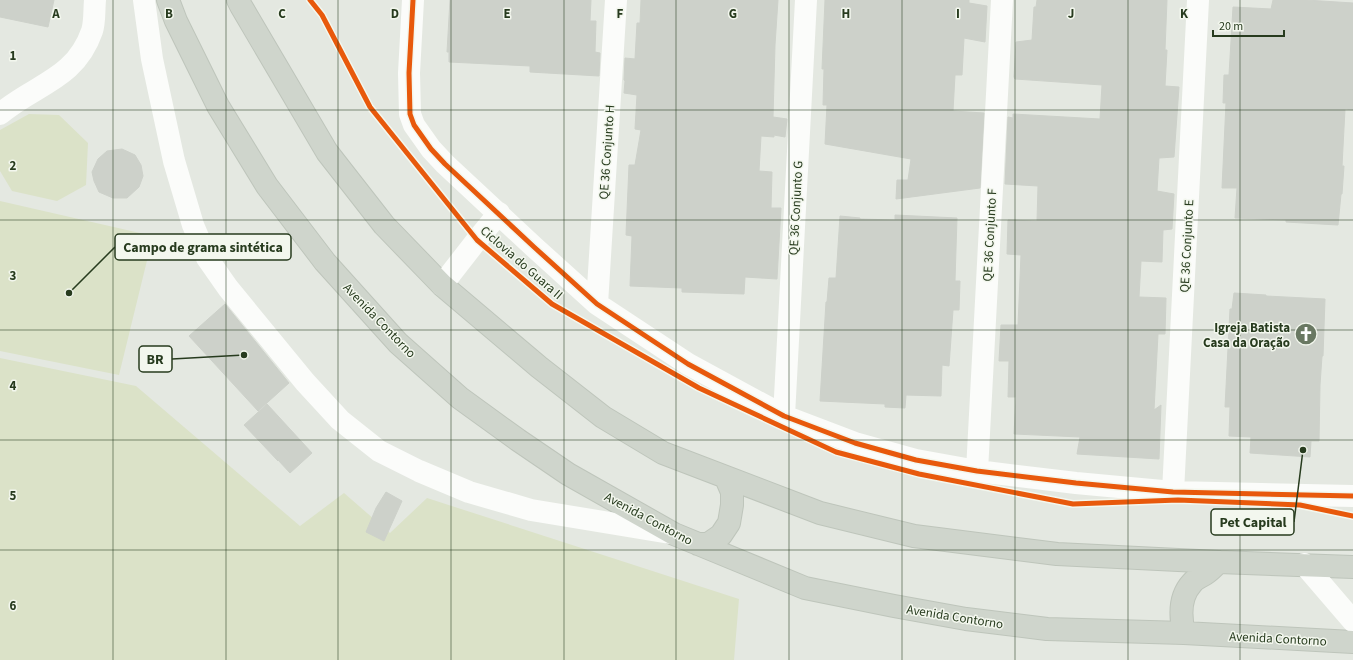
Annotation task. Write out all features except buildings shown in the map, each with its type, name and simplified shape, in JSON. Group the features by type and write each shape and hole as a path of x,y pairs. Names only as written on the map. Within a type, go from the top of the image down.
{"main road":[{"name":"Avenida Contorno","path":"168,0 176,21 218,106 267,186 325,262 398,343 460,398 518,440 568,474 674,534 805,588 966,619 1047,629 1184,633 1353,642"},
{"path":"238,0 327,152 384,225 442,285 539,367 603,417 663,453 820,513 914,536 1058,554 1353,567"},
{"path":"698,544 708,544 714,540 721,535 728,523 732,505 732,492 726,478"},
{"path":"1184,633 1181,619 1184,592 1193,582 1206,574 1219,562"}],"street":[{"path":"0,114 10,106 62,74 79,57 92,30 96,0"},
{"path":"144,0 152,58 174,161 192,225 207,258 228,288 305,382 340,420 379,451 419,471 469,492 531,510 674,534"},
{"path":"413,0 409,73 410,114 414,125 431,149 597,304 688,364 784,416 863,445 916,460 977,471 1076,483 1173,492 1353,496"},
{"name":"QE 36 Conjunto H","path":"597,304 616,0"},
{"name":"QE 36 Conjunto G","path":"784,416 806,0"},
{"name":"QE 36 Conjunto F","path":"977,471 1002,0"},
{"name":"QE 36 Conjunto E","path":"1173,492 1198,0"},
{"path":"442,285 499,213"},
{"path":"1304,564 1353,621"}],"green space":[{"path":"29,114 59,115 88,143 86,185 57,201 12,191 0,171 0,130"},
{"path":"0,201 153,236 119,375 0,351"},
{"path":"0,358 136,386 300,526 344,493 390,533 427,498 739,599 734,660 0,660"}],"cycle path":[{"name":"Ciclovia do Guara II","path":"310,0 322,15 370,107 477,240 552,304 699,388 836,452 919,474 1073,504 1178,500 1300,505 1353,516"},
{"path":"413,0 409,73 410,114 414,125 431,149 445,164 597,304 688,364 784,416 855,443 916,460 977,471 1076,483 1173,492 1353,496"}],"place":[{"name":"Campo de grama sintética","path":"69,293"},
{"name":"Igreja Batista Casa da Oração","path":"1306,334"},
{"name":"BR","path":"244,355"},
{"name":"Pet Capital","path":"1303,450"}]}
